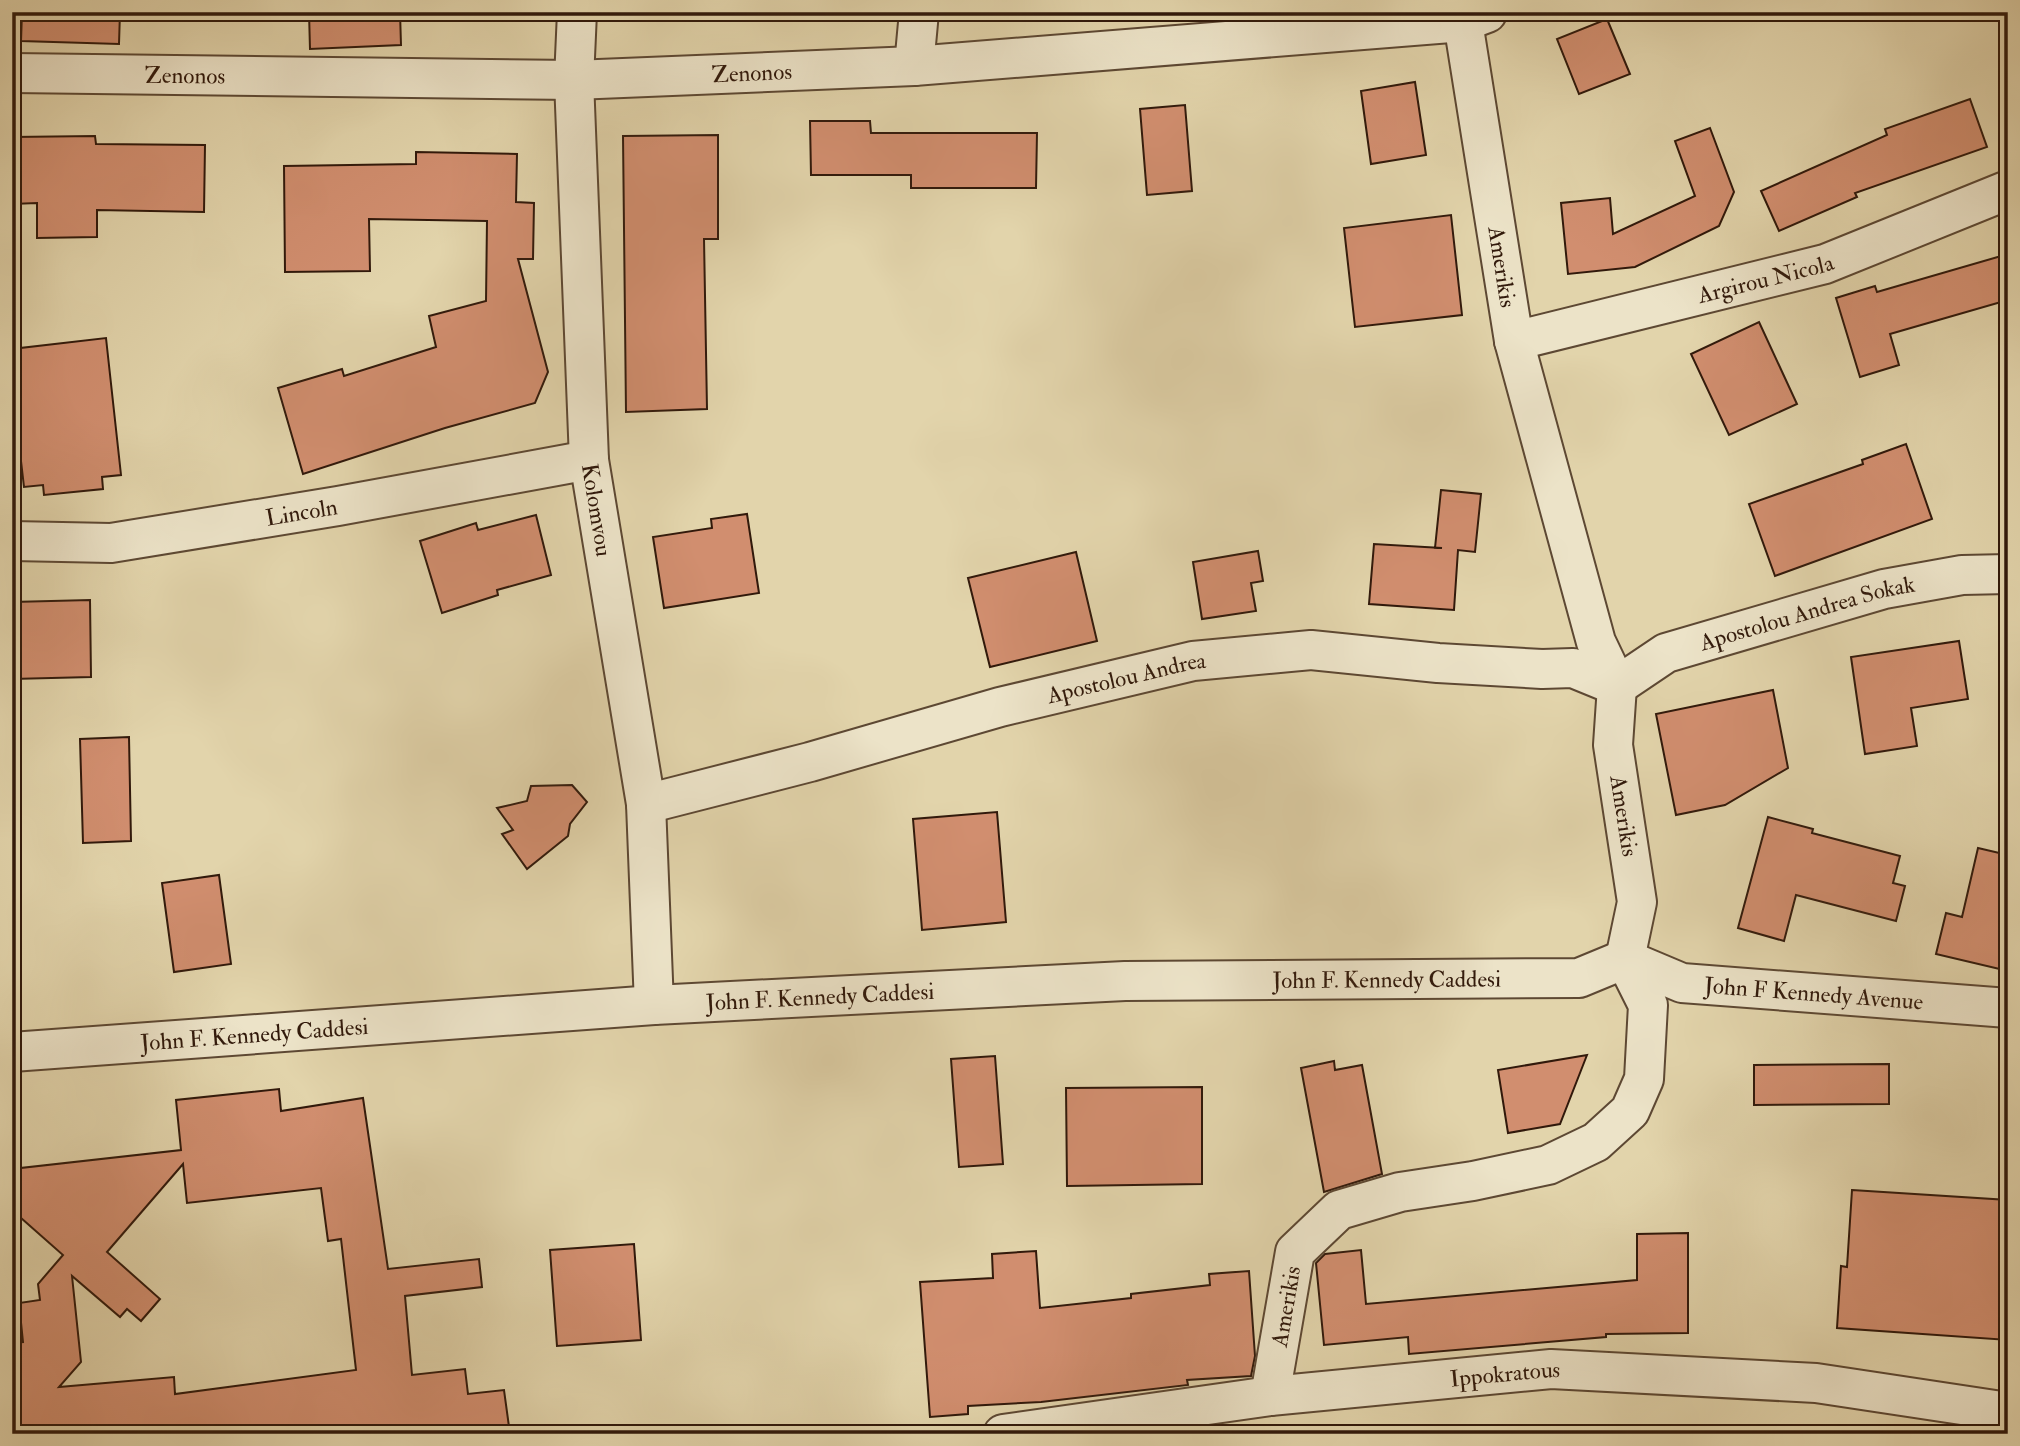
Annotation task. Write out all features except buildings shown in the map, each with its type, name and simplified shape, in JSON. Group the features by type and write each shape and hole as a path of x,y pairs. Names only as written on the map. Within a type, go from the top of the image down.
{"street":[{"name":"Kolomvou","path":"577,12 574,80 589,460 646,804 653,1005"},
{"path":"914,66 919,12"},
{"name":"Zenonos","path":"12,73 574,80 914,66 1472,15"},
{"name":"Amerikis","path":"1270,1396 1295,1252 1339,1210 1400,1192 1473,1181 1548,1165 1596,1142 1630,1111 1644,1079 1648,1004 1625,959 1637,902 1613,745 1618,686 1596,642 1514,341 1472,15"},
{"name":"Argirou Nicola","path":"1514,341 1825,264 2008,190"},
{"name":"Lincoln","path":"12,541 111,543 338,506 589,460"},
{"name":"Apostolou Andrea Sokak","path":"1618,686 1666,653 1884,589 1962,575 2008,574"},
{"name":"Apostolou Andrea","path":"646,804 810,762 999,707 1192,661 1311,650 1438,663 1542,669 1573,668 1618,686"},
{"name":"John F. Kennedy Caddesi","path":"12,1052 653,1005 1125,981 1579,978 1625,959"},
{"name":"John F Kennedy Avenue","path":"1625,959 1682,983 2008,1008"},
{"name":"Ippokratous","path":"1003,1434 1270,1396 1551,1369 1816,1383 2008,1412"}]}
